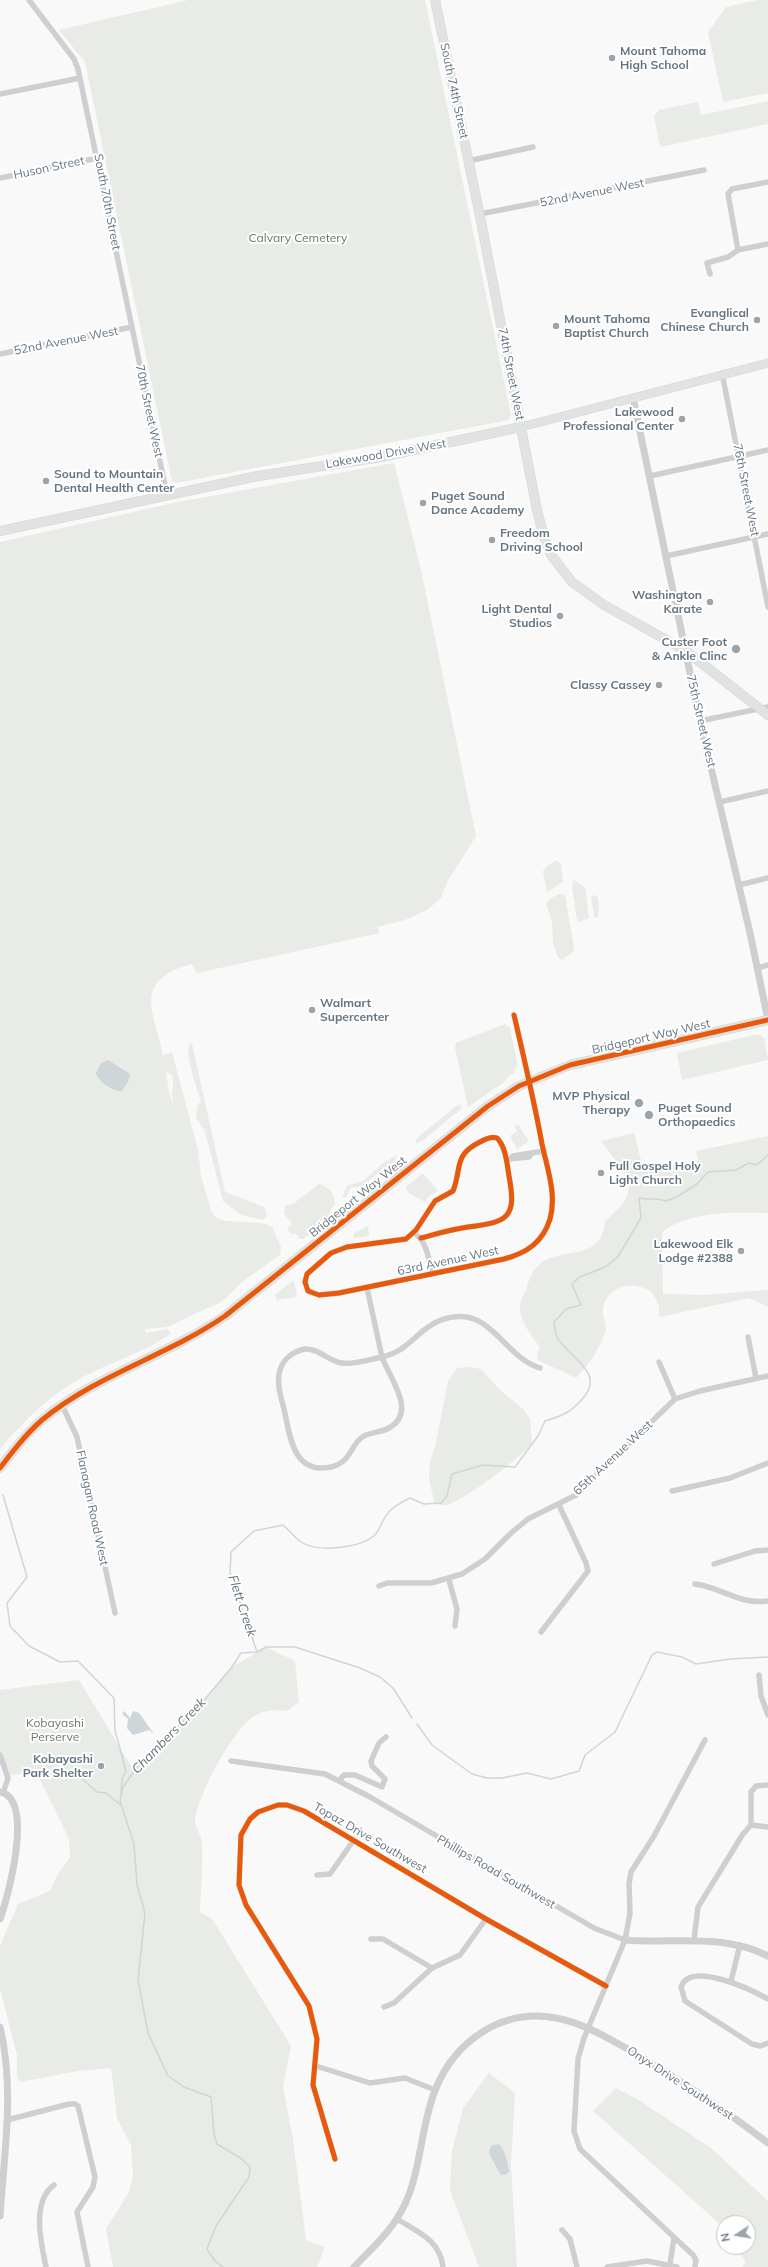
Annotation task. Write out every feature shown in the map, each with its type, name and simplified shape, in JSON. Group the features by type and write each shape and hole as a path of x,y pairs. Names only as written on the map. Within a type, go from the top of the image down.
{"main road":[{"name":"South 74th Street","path":"434,0 473,183"},
{"name":"74th Street West","path":"473,183 542,530 556,563 572,582 583,592 686,651 764,708 768,715"},
{"name":"Lakewood Drive West","path":"0,530 258,476 403,452 521,427 722,373 768,363"},
{"name":"Bridgeport Way West","path":"0,1468 28,1433 62,1405 94,1385 197,1334 225,1316 488,1106 530,1081 570,1065 768,1020"}],"street":[{"name":"South 70th Street","path":"29,0 74,59 80,78 98,158 132,327"},
{"path":"0,94 80,78"},
{"path":"468,161 534,147"},
{"name":"Huson Street","path":"0,178 98,158"},
{"name":"52nd Avenue West","path":"480,214 704,170"},
{"path":"738,250 728,205 729,192 732,189 768,182"},
{"path":"710,274 707,263 728,257 738,250 768,244"},
{"name":"52nd Avenue West","path":"0,354 132,327"},
{"name":"70th Street West","path":"132,327 167,495"},
{"name":"76th Street West","path":"722,373 768,608"},
{"name":"75th Street West","path":"633,398 700,721 758,968 768,1020"},
{"path":"650,476 768,450"},
{"path":"666,556 768,534"},
{"path":"700,721 764,708"},
{"path":"720,802 768,791"},
{"path":"739,885 768,878"},
{"path":"758,968 768,965"},
{"path":"508,1159 513,1156 544,1151 530,1081 514,1015"},
{"path":"421,1238 462,1228 489,1225 502,1219 508,1212 513,1199 508,1159 500,1141 492,1137 468,1149 461,1158 453,1191 433,1204 414,1233 421,1238 426,1249 432,1274"},
{"name":"63rd Avenue West","path":"414,1233 400,1240 337,1250 309,1271 305,1277 305,1284 310,1293 319,1295 366,1288 504,1259 532,1247 544,1233 552,1211 552,1191 544,1151"},
{"path":"366,1288 382,1357 401,1398 402,1409 395,1422 387,1429 362,1437 348,1457 336,1465 315,1467 303,1460 295,1452 291,1442 280,1390 279,1374 284,1362 294,1353 307,1349 319,1352 342,1363 382,1357 404,1348 436,1322 449,1318 464,1318 484,1323 518,1356 540,1368"},
{"path":"748,1337 756,1378"},
{"path":"659,1362 675,1399"},
{"name":"65th Avenue West","path":"379,1586 388,1583 421,1584 449,1580 462,1574 485,1559 511,1533 528,1519 559,1505 576,1495 675,1399 691,1393 768,1376"},
{"name":"Flanagan Road West","path":"62,1405 77,1437 115,1612"},
{"path":"672,1491 730,1478 768,1463"},
{"path":"541,1632 588,1571 586,1563 559,1505"},
{"path":"714,1564 755,1551 768,1550"},
{"path":"449,1580 457,1609 455,1626"},
{"path":"695,1584 711,1587 738,1599 768,1600"},
{"path":"759,1675 761,1696 768,1715"},
{"path":"339,1781 344,1775 350,1774 382,1787 385,1779 372,1766 371,1761 380,1743 386,1737"},
{"path":"695,2267 696,2260 693,2255 580,2149 574,2123 576,2066 588,2028 625,1940 630,1913 629,1884 631,1872 654,1836 705,1740"},
{"path":"0,1755 8,1778 2,1792 10,1798 15,1807 17,1836 13,1876 0,1918"},
{"name":"Phillips Road Southwest","path":"231,1761 325,1774 594,1928 625,1940 721,1941 740,1945 768,1956"},
{"path":"694,1940 698,1907 743,1834 751,1825 751,1792 756,1786 768,1785"},
{"name":"Topaz Drive Southwest","path":"335,2159 313,2085 316,2066 317,2039 309,2006 241,1895 238,1877 242,1835 250,1819 258,1812 278,1805 287,1805 304,1811 486,1919 606,1986"},
{"path":"751,1825 768,1827"},
{"path":"317,1875 330,1874 354,1841"},
{"path":"384,2007 394,2003 432,1968 464,1952 486,1919"},
{"path":"371,1939 383,1939 432,1968"},
{"path":"731,1981 740,1945"},
{"path":"768,2000 731,1981 690,1978 681,1985 681,1993 685,2001 752,2044 760,2046 768,2043"},
{"name":"Onyx Drive Southwest","path":"354,2267 389,2231 397,2220 408,2197 435,2090 454,2056 471,2039 488,2028 531,2016 555,2017 588,2028 697,2091 768,2143"},
{"path":"0,2027 8,2070 8,2120 0,2216"},
{"path":"316,2066 370,2083 405,2078 435,2090"},
{"path":"8,2120 71,2104 78,2105 95,2177 93,2187 77,2212 88,2267"},
{"path":"46,2267 42,2240 41,2209 44,2196 54,2185"},
{"path":"397,2220 435,2244 441,2255 443,2267"},
{"path":"562,2230 570,2238 577,2267"},
{"path":"670,2264 674,2238"},
{"path":"607,2267 646,2261 670,2264 677,2267"}],"green space":[{"name":"Calvary Cemetery","path":"188,0 425,0 511,415 509,420 176,483 172,481 85,62 59,30"},
{"path":"757,0 768,0 768,93 723,102 708,32 726,7"},
{"path":"768,101 768,124 660,147 654,116 659,110 698,102 701,115"},
{"path":"394,463 421,570 476,836 447,882 441,898 427,910 405,920 377,927 380,933 197,973 192,964 173,971 160,979 153,989 151,999 152,1011 163,1055 172,1052 198,1150 201,1176 211,1210 215,1217 226,1221 263,1223 272,1227 281,1247 280,1255 242,1282 223,1301 167,1327 145,1329 146,1333 167,1329 171,1333 155,1344 89,1374 63,1389 40,1407 0,1449 0,542 178,502","holes":["166,1072 173,1079 172,1097 175,1111 169,1092"]},
{"path":"556,860 561,864 563,882 547,892 543,871"},
{"path":"574,880 585,887 589,918 578,922 572,887"},
{"path":"559,894 565,895 574,947 573,952 562,960 558,958 553,943 552,921 546,904 549,899"},
{"path":"593,895 597,896 599,904 598,918 594,916 591,898"},
{"path":"505,1024 510,1028 518,1067 516,1067 515,1072 506,1078 507,1080 468,1107 455,1048 456,1043"},
{"path":"758,1034 764,1038 768,1060 682,1080 677,1053"},
{"path":"190,1043 192,1044 225,1192 264,1207 267,1215 263,1220 241,1215 223,1201 205,1132 196,1117 197,1106 201,1101 190,1063"},
{"path":"461,1104 461,1109 422,1141 415,1144 417,1138 456,1106"},
{"path":"518,1124 529,1141 517,1149 510,1136 517,1131 514,1126"},
{"path":"634,1133 644,1172 698,1161 696,1151 768,1136 768,1213 727,1213 699,1216 673,1225 662,1232 663,1294 705,1295 768,1290 768,1307 749,1298 659,1317 659,1307 657,1301 649,1290 634,1286 623,1287 613,1291 604,1303 603,1314 606,1330 590,1362 576,1378 538,1360 537,1353 540,1347 524,1323 520,1312 520,1306 534,1270 548,1259 579,1252 596,1243 602,1234 605,1221 618,1210 625,1200 629,1190 625,1173 601,1141"},
{"path":"397,1155 394,1162 378,1172 366,1184 358,1187 351,1187 346,1197 342,1198 347,1186 363,1181 382,1164"},
{"path":"423,1173 438,1191 429,1196 425,1202 410,1194 405,1188"},
{"path":"319,1184 331,1191 334,1197 335,1205 331,1208 330,1218 303,1239 300,1239 295,1233 292,1235 287,1229 292,1224 284,1213 285,1206 293,1204"},
{"path":"368,1226 369,1236 354,1238 354,1233"},
{"path":"294,1281 297,1294 296,1297 277,1300 275,1295"},
{"path":"468,1367 481,1369 500,1390 523,1409 530,1419 532,1444 504,1469 479,1487 447,1505 435,1504 429,1480 430,1462 436,1443 448,1381 457,1368"},
{"name":"Kobayashi Perserve","path":"266,1647 295,1661 299,1702 287,1711 268,1711 250,1719 234,1738 208,1783 201,1798 195,1822 202,1842 200,1912 213,1920 291,2046 283,2086 293,2139 306,2240 325,2247 317,2267 113,2267 106,2229 129,2192 133,2176 131,2145 117,2118 111,2068 78,2071 20,2082 17,2076 17,2055 0,1989 0,1946 18,1904 50,1891 58,1874 70,1857 69,1839 37,1773 8,1775 0,1755 0,1690 79,1680 134,1771 205,1699 232,1667"},
{"path":"489,2073 515,2093 511,2165 517,2267 479,2267 450,2190 452,2151 463,2108"},
{"path":"616,2088 637,2099 711,2148 768,2201 768,2267 742,2267 746,2262 741,2255 756,2255 756,2215 716,2215 716,2220 593,2111"}],"shaded area":[{"path":"108,1060 130,1074 129,1080 122,1091 110,1088 97,1076 96,1073 101,1063"},
{"path":"124,1711 130,1718 133,1711 139,1713 154,1734 149,1730 133,1735 127,1728 128,1719 122,1714"},
{"path":"498,2144 506,2156 508,2165 509,2172 504,2175 500,2174 489,2153 491,2146"}],"waterway":[{"name":"Flett Creek","path":"257,1652 230,1573 231,1552 254,1531 283,1525 301,1542 308,1545 339,1548 360,1543 375,1535 386,1515 399,1504 410,1498 424,1504 441,1503 447,1496 452,1474 483,1465 515,1467 538,1436 545,1421 571,1410 580,1402 589,1388 590,1380 588,1372 557,1337 554,1322 566,1309 581,1305 572,1284 580,1277 605,1267 617,1258 641,1218 639,1198 666,1201 677,1197 697,1184 708,1172 736,1170 749,1163 757,1165 768,1155"},
{"path":"3,1495 27,1577 7,1603 10,1626 29,1646 60,1662 78,1661 114,1698 115,1730 126,1771 122,1779 121,1793"},
{"name":"Chambers Creek","path":"223,2267 215,2261 207,2249 216,2226 249,2177 250,2167 242,2159 217,2144 214,2134 211,2097 184,2087 168,2076 148,2033 138,1980 145,1913 137,1885 134,1844 120,1801 123,1787 137,1767 205,1699 232,1667 241,1653 257,1652 266,1647 295,1647 360,1668 380,1677 393,1688 412,1718"},
{"name":"Chambers Creek","path":"417,1724 432,1745 472,1774 487,1778 502,1778 527,1773 551,1779 579,1771 585,1755 615,1732 652,1655 657,1652 682,1657 696,1664 730,1659 768,1657"},
{"path":"58,1771 79,1776 97,1792 106,1793 121,1805"}],"cycle path":[{"path":"421,1238 456,1229 492,1223 501,1220 506,1215 510,1209 512,1201 511,1190 506,1156 497,1138 493,1137 486,1139 471,1147 466,1152 462,1157 453,1191 435,1201 416,1230 406,1239 347,1247 331,1253 307,1274 305,1282 308,1291 319,1295 339,1293 504,1259 527,1250 543,1234 547,1227 552,1210 552,1191 514,1015"},
{"path":"0,1468 31,1431 42,1420 63,1404 108,1378 180,1343 225,1316 488,1106 519,1086 570,1065 768,1020"},
{"path":"335,2159 313,2085 317,2039 309,2006 246,1905 239,1885 241,1835 250,1819 258,1812 278,1805 287,1805 304,1811 486,1919 606,1986"}],"place":[{"name":"Mount Tahoma High School","path":"612,58"},
{"name":"Evanglical Chinese Church","path":"757,320"},
{"name":"Mount Tahoma Baptist Church","path":"556,326"},
{"name":"Lakewood Professional Center","path":"682,419"},
{"name":"Sound to Mountain Dental Health Center","path":"46,481"},
{"name":"Puget Sound Dance Academy","path":"423,503"},
{"name":"Freedom Driving School","path":"492,540"},
{"name":"Washington Karate","path":"710,602"},
{"name":"Light Dental Studios","path":"560,616"},
{"name":"Custer Foot & Ankle Clinc","path":"736,649"},
{"name":"Classy Cassey","path":"659,685"},
{"name":"Walmart Supercenter","path":"312,1010"},
{"name":"MVP Physical Therapy","path":"639,1103"},
{"name":"Puget Sound Orthopaedics","path":"649,1115"},
{"name":"Full Gospel Holy Light Church","path":"601,1173"},
{"name":"Lakewood Elk Lodge #2388","path":"741,1251"},
{"name":"Kobayashi Park Shelter","path":"101,1766"}]}
